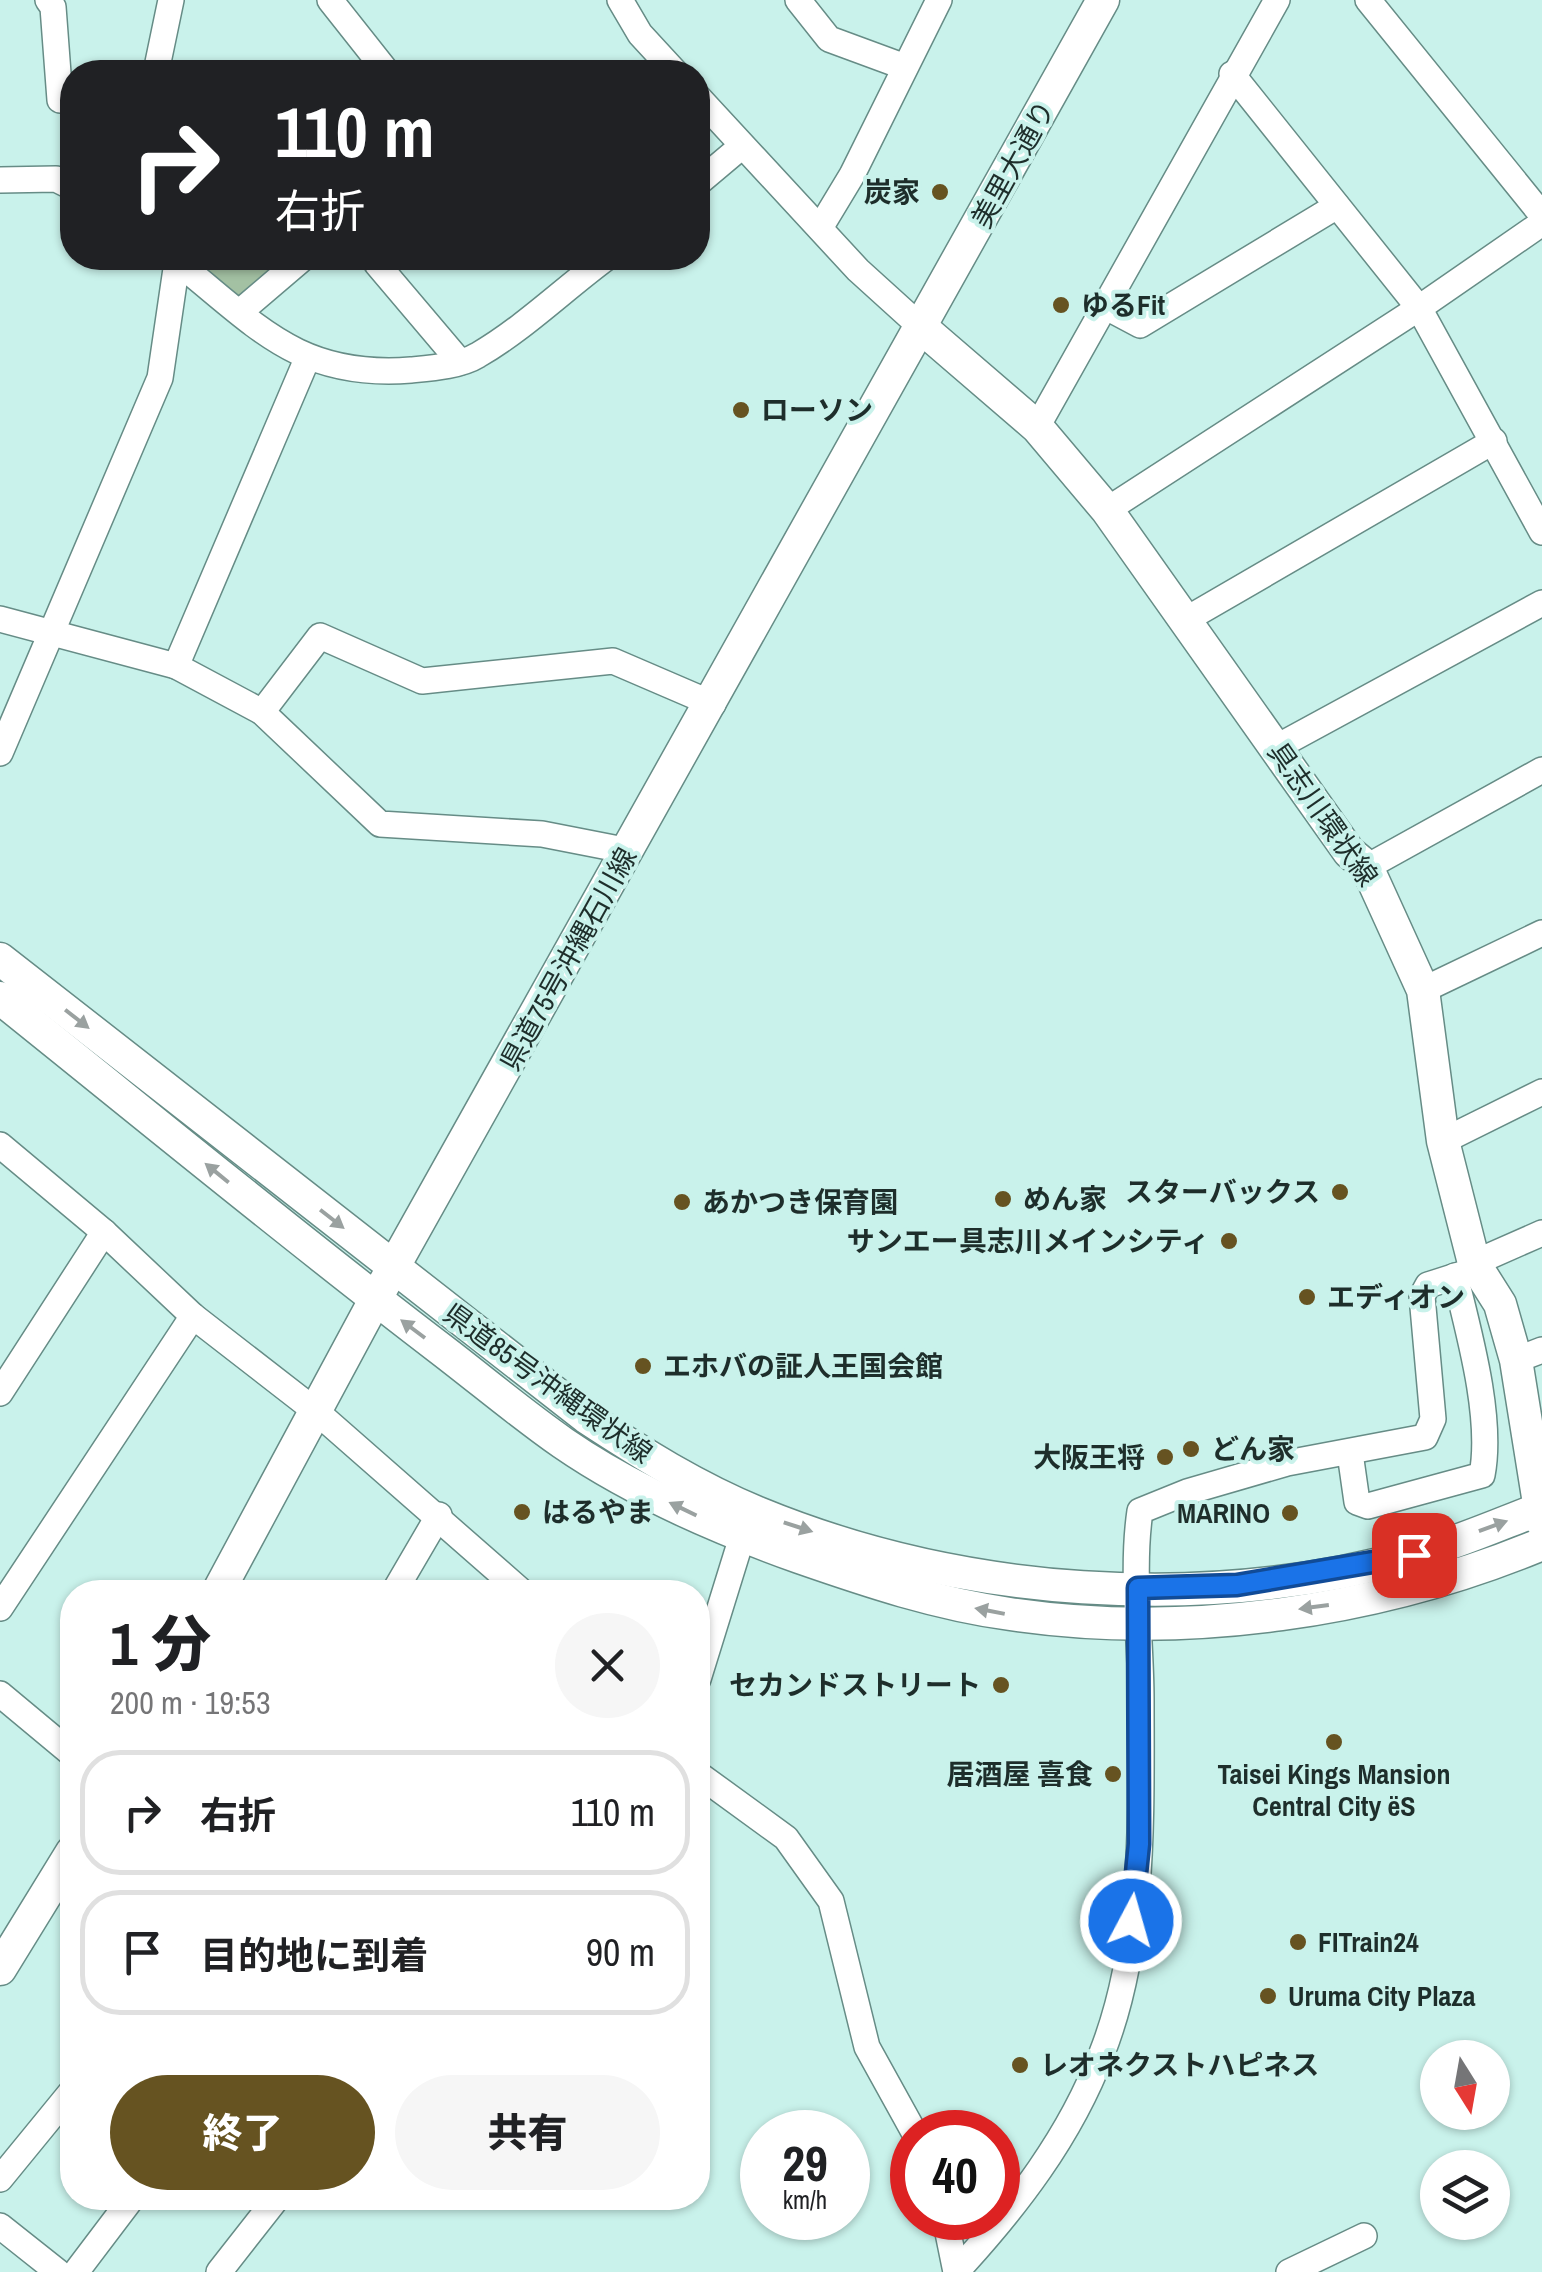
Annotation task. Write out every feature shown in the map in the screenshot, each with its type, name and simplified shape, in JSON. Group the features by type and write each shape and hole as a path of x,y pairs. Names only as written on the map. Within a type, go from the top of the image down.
{"main road":[{"name":"美里大通り","path":"922,328 1103,0"},
{"name":"具志川環状線","path":"922,328 1037,427 1107,510 1348,852 1368,867 1423,990 1443,1141 1469,1269 1500,1304 1529,1355 1541,1513"},
{"name":"県道75号沖縄石川線","path":"225,1580 318,1413 375,1300 922,328"},
{"name":"県道85号沖縄環状線","path":"0,958 586,1417 661,1466 758,1514 946,1569 1018,1581 1138,1588 1237,1585 1330,1572 1414,1555 1541,1513"},
{"name":"県道85号沖縄環状線","path":"0,998 375,1300 565,1444 642,1489 742,1537 937,1600 1011,1614 1138,1622 1259,1614 1377,1597 1489,1566 1542,1544"},
{"path":"0,1969 60,1872"}],"street":[{"path":"48,0 54,7 60,100"},
{"path":"158,60 171,0"},
{"path":"330,0 377,60"},
{"path":"620,0 640,34 664,60"},
{"path":"798,0 829,39 905,67"},
{"path":"820,228 852,175 939,0"},
{"path":"1037,427 1108,308 1232,74 1277,0"},
{"path":"1107,510 1419,308 1542,219 1368,0"},
{"path":"1232,74 1419,308 1542,532"},
{"path":"710,110 858,270 922,328"},
{"path":"710,173 742,146"},
{"path":"0,180 60,181"},
{"path":"1108,308 1140,325 1337,206"},
{"path":"0,753 160,378 173,270"},
{"path":"187,270 270,338 307,359 346,370 386,372 477,356 590,270"},
{"path":"241,311 289,270"},
{"path":"385,270 460,362"},
{"path":"176,666 307,359"},
{"path":"1187,619 1494,441"},
{"path":"1276,748 1542,603"},
{"path":"0,619 55,630 176,666 262,712 380,824 542,834 629,850"},
{"path":"262,712 320,636 422,681 613,661 713,704"},
{"path":"1368,867 1542,770"},
{"path":"1423,990 1542,933"},
{"path":"1443,1141 1542,1092"},
{"path":"0,1145 104,1232 193,1316 318,1413 509,1580"},
{"path":"0,1392 104,1232"},
{"path":"956,2272 1036,2179 1102,2052 1128,1960 1139,1844 1140,1511 1186,1492 1287,1463 1425,1437 1433,1419 1422,1296 1428,1285 1542,1233"},
{"path":"1350,1452 1357,1502 1368,1506 1482,1475 1486,1453 1468,1329 1469,1269"},
{"path":"0,1608 193,1316"},
{"path":"401,1580 439,1515"},
{"path":"710,1640 742,1537"},
{"path":"0,1694 60,1744"},
{"path":"710,1783 786,1838 831,1901 868,2046 902,2110"},
{"path":"0,2179 60,2106"},
{"path":"76,2272 123,2210"},
{"path":"218,2272 267,2210"},
{"path":"0,2226 58,2272"},
{"path":"1289,2272 1364,2236"},
{"path":"949,2240 956,2272"}],"green space":[{"path":"188,270 289,270 241,311"}],"place":[{"name":"炭家","path":"940,192"},
{"name":"ゆるFit","path":"1061,305"},
{"name":"ローソン","path":"741,410"},
{"name":"スターバックス","path":"1340,1192"},
{"name":"めん家","path":"1003,1199"},
{"name":"あかつき保育園","path":"682,1202"},
{"name":"サンエー具志川メインシティ","path":"1229,1241"},
{"name":"エディオン","path":"1307,1297"},
{"name":"エホバの証人王国会館","path":"643,1366"},
{"name":"どん家","path":"1191,1449"},
{"name":"大阪王将","path":"1165,1457"},
{"name":"はるやま","path":"522,1512"},
{"name":"MARINO","path":"1290,1513"},
{"name":"セカンドストリート","path":"1001,1685"},
{"name":"Taisei Kings Mansion Central City ëS","path":"1334,1742"},
{"name":"居酒屋 喜食","path":"1113,1774"},
{"name":"FITrain24","path":"1298,1942"},
{"name":"Uruma City Plaza","path":"1268,1996"},
{"name":"レオネクストハピネス","path":"1020,2065"}],"route":[{"path":"1131,1921 1139,1844 1138,1588 1237,1585 1414,1555"}]}
